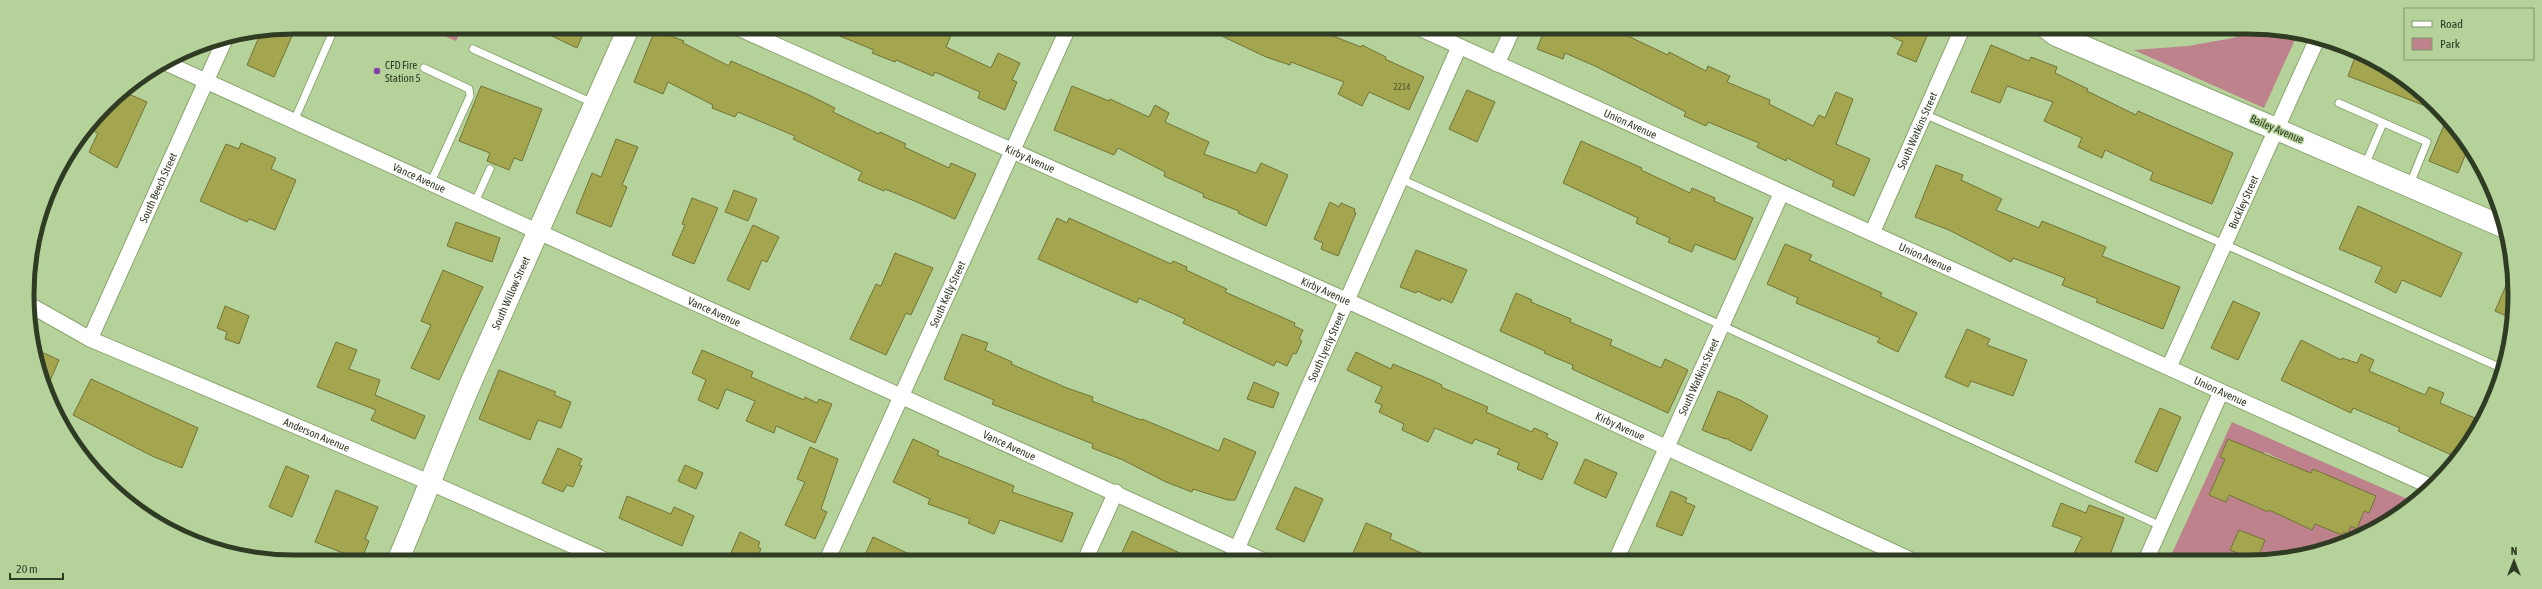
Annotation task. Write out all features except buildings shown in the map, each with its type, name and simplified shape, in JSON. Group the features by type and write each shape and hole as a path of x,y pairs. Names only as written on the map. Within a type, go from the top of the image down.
{"main road":[{"name":"South Willow Street","path":"400,555 432,483 447,438 472,380 626,34"},
{"name":"Bailey Avenue","path":"2055,34 2498,225"}],"street":[{"name":"Kirby Avenue","path":"751,34 1348,301 1900,555"},
{"name":"South Kelly Street","path":"829,555 1012,150 1062,34"},
{"name":"Union Avenue","path":"1432,34 1781,194 1872,232 2426,484"},
{"path":"1497,64 1510,34"},
{"name":"South Watkins Street","path":"1872,232 1960,34"},
{"name":"Buckley Street","path":"2170,367 2314,43"},
{"name":"South Beech Street","path":"90,339 223,44"},
{"name":"South Lyerly Street","path":"1234,554 1460,47"},
{"name":"Vance Avenue","path":"171,65 539,230 1116,492 1234,554"},
{"name":"South Watkins Street","path":"1618,555 1668,448 1781,194"},
{"name":"Anderson Avenue","path":"35,308 90,339 432,483 594,555"},
{"path":"2148,555 2221,392"},
{"path":"1087,555 1116,492"}],"lane":[{"path":"294,121 332,34"},
{"path":"473,49 595,104"},
{"path":"424,68 469,89 470,96 431,182"},
{"path":"2339,103 2426,142 2409,186"},
{"path":"1924,114 2224,244 2498,366"},
{"path":"2364,167 2383,123"},
{"path":"475,202 490,169"},
{"path":"1401,179 2161,526"}],"green space":[{"path":"440,34 459,34 456,41"},
{"path":"2248,34 2282,36 2295,39 2264,108 2134,50 2188,46"},
{"path":"2232,422 2408,499 2378,520 2363,528 2315,546 2282,553 2259,554 2265,540 2239,530 2231,550 2242,555 2171,555","holes":["2228,439 2257,452 2226,502 2209,495 2225,459 2220,457","2265,452 2290,464 2268,512 2243,501","2313,469 2336,479 2312,530 2284,517","2352,487 2376,496 2369,513 2364,511 2357,528 2351,526 2342,535 2324,528 2331,509"]}],"place":[{"name":"CFD Fire Station 5","path":"377,71"}]}
